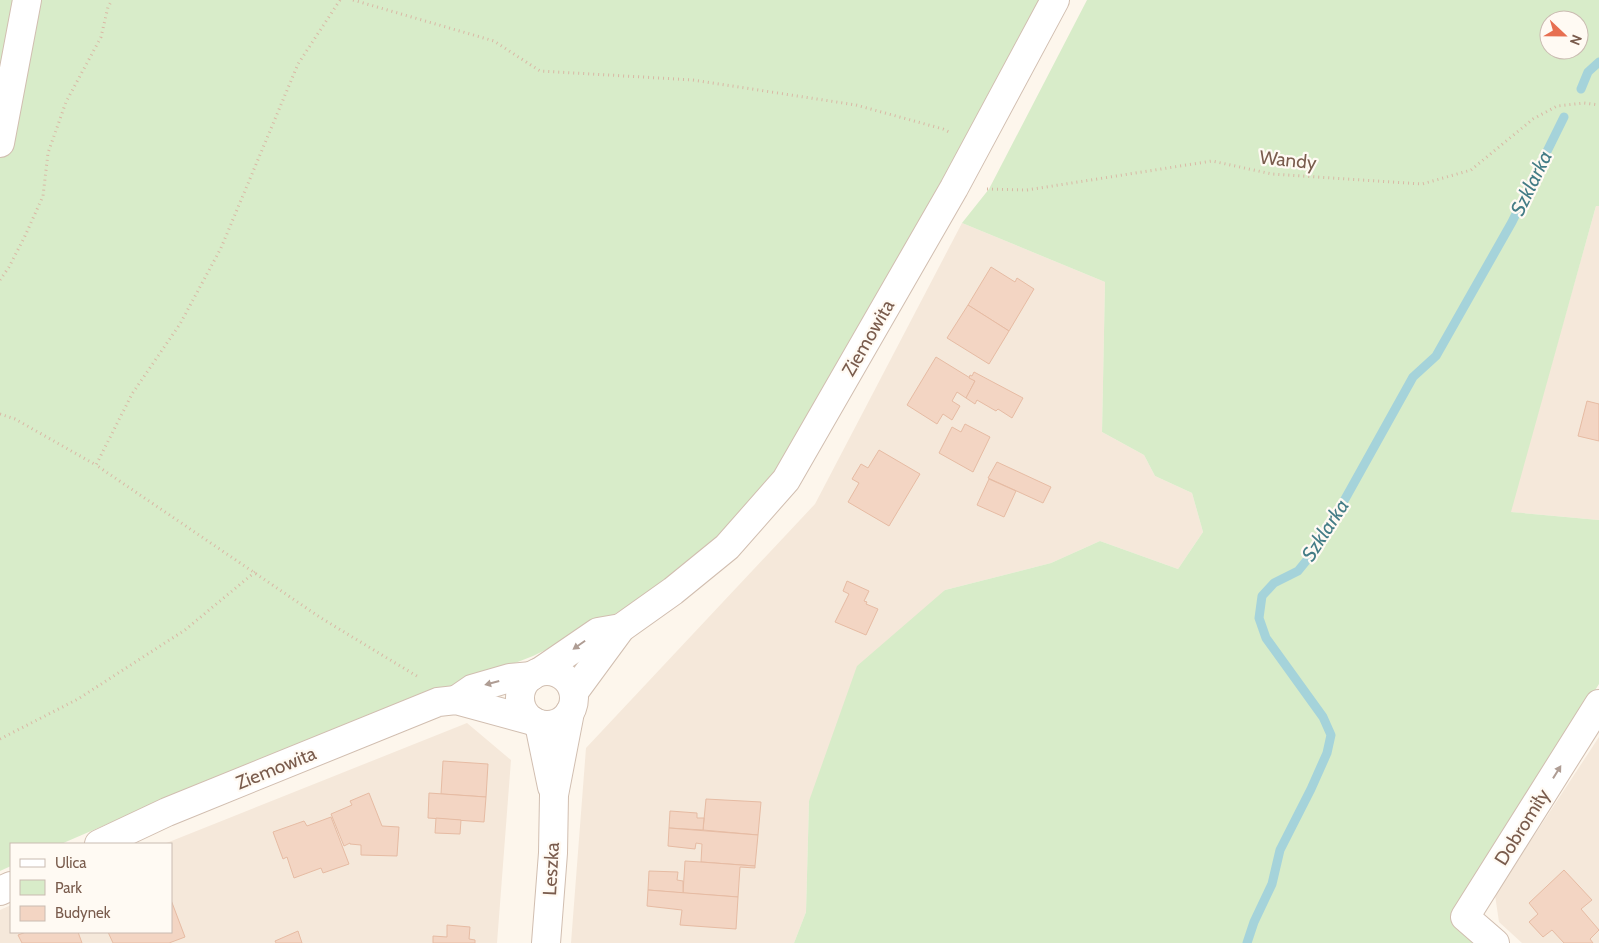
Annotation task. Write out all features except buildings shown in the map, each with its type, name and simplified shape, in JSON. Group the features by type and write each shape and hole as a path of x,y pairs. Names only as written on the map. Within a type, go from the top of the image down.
{"street":[{"path":"0,143 27,0"},
{"name":"Ziemowita","path":"572,702 621,628 673,591 727,547 786,480 954,188 1055,0"},
{"name":"Ziemowita","path":"456,700 472,689 510,678 537,673 598,632 621,628"},
{"path":"556,672 567,680 572,702 564,719 548,725 536,722 523,710 520,695 522,687 537,673 556,672"},
{"name":"Ziemowita","path":"102,843 166,812 438,702 456,700 536,722"},
{"name":"Leszka","path":"546,943 553,853 554,795 572,702"},
{"name":"Dobromiły","path":"1495,943 1465,917 1599,704"},
{"name":"Leszka","path":"536,722 554,795"}],"path":[{"path":"0,280 25,236 42,196 48,153 66,102 101,37 108,7 112,0"},
{"path":"96,465 132,394 180,324 221,248 298,64 340,0"},
{"path":"353,0 494,42 540,71 693,80 856,105 943,129 977,145"},
{"name":"Wandy","path":"954,188 1027,190 1212,162 1272,174 1422,184 1471,170 1533,119 1557,106 1584,103 1599,105"},
{"path":"0,414 15,419 96,465 321,618 456,700"},
{"path":"0,739 78,699 185,630 255,572"}],"shaded area":[{"path":"1596,206 1599,206 1599,520 1510,512"},
{"path":"962,223 1105,282 1102,432 1144,455 1155,476 1192,493 1203,532 1178,569 1100,541 1051,563 945,590 809,801 806,912 794,943 571,943 586,748 815,504"},
{"path":"467,723 511,760 497,943 0,943 0,910 10,905 10,933 172,933 172,843 167,843"},
{"path":"1599,737 1599,943 1522,943 1499,922 1495,895"}],"green space":[{"path":"0,0 1042,0 943,186 778,471 729,531 644,596 595,626 533,656 149,806 63,843 10,843 10,866 0,871"},
{"path":"1087,0 1599,0 1599,206 1596,206 1511,512 1599,520 1599,684 1456,908 1495,943 794,943 806,912 809,801 857,666 945,590 1051,563 1100,541 1178,569 1203,532 1192,493 1155,476 1144,455 1102,432 1105,282 962,223 989,189"}],"waterway":[{"name":"Szklarka","path":"1581,89 1588,72 1599,62"},
{"name":"Szklarka","path":"1247,943 1254,922 1272,884 1280,850 1327,753 1331,735 1323,717 1266,638 1259,618 1262,596 1274,583 1298,571 1320,544 1413,377 1436,356 1512,222 1564,117"}]}
